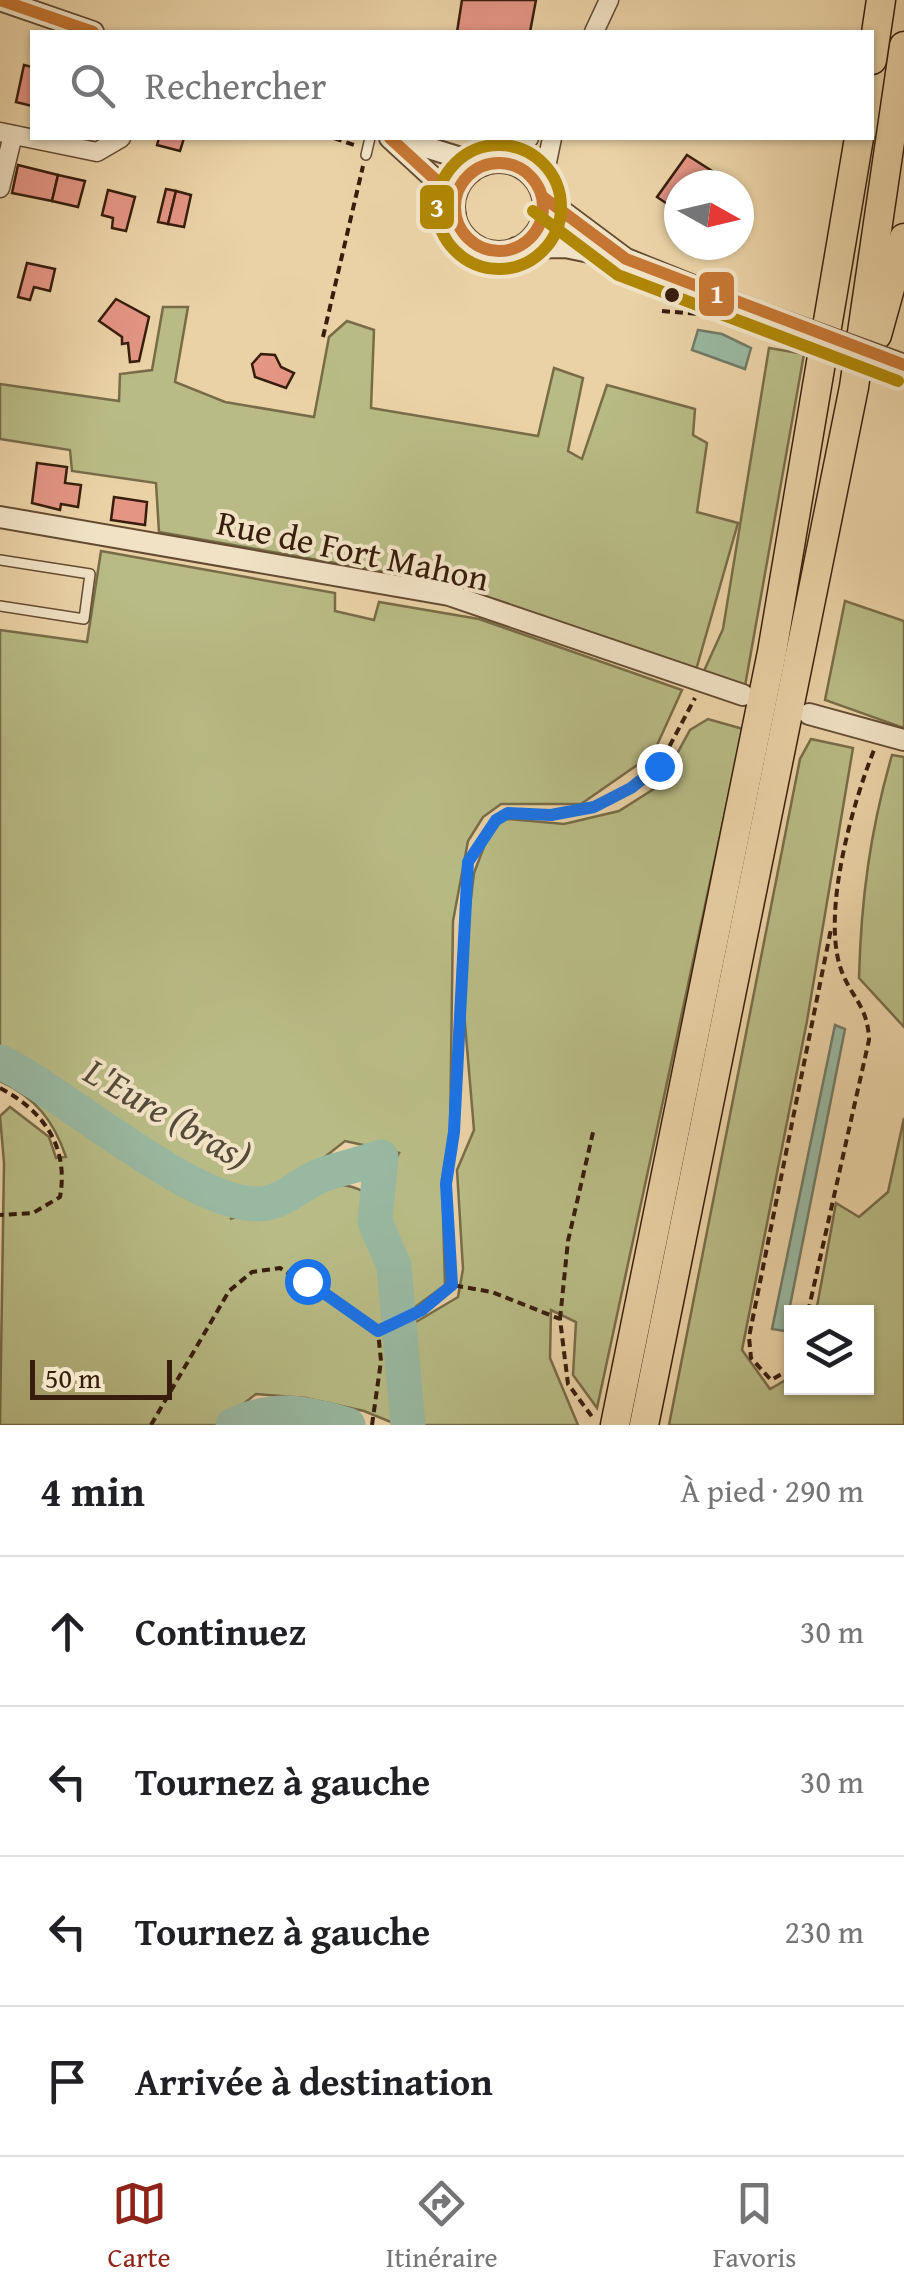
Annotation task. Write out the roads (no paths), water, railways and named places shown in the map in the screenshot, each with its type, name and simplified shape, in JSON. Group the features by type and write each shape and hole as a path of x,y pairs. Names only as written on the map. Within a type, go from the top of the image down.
{"main road":[{"path":"874,48 882,0"},
{"path":"615,1425 643,1357 854,387 904,46"},
{"path":"644,1425 643,1357 772,652 859,140"},
{"path":"854,387 876,341 881,310 904,238"}],"street":[{"path":"0,0 87,30"},
{"path":"595,30 609,0"},
{"path":"0,188 6,133"},
{"path":"40,140 97,152 118,140"},
{"path":"395,140 440,183 467,239 479,248 494,252 566,247 626,259 904,366"},
{"path":"400,140 525,170 542,194 626,259"},
{"path":"455,214 461,184 526,140"},
{"path":"516,248 534,236 542,222 542,194 552,140"},
{"name":"Rue de Fort Mahon","path":"0,517 448,595 743,695"},
{"path":"809,714 894,737"}],"lane":[{"path":"366,155 370,140"},
{"path":"0,560 90,574 84,618 0,606"}],"waterway":[{"name":"L'Eure (bras)","path":"0,1062 172,1172 208,1191 241,1202 275,1201 322,1175 381,1157 375,1222 394,1266 408,1425"},
{"path":"233,1425 277,1413 348,1425"}]}
